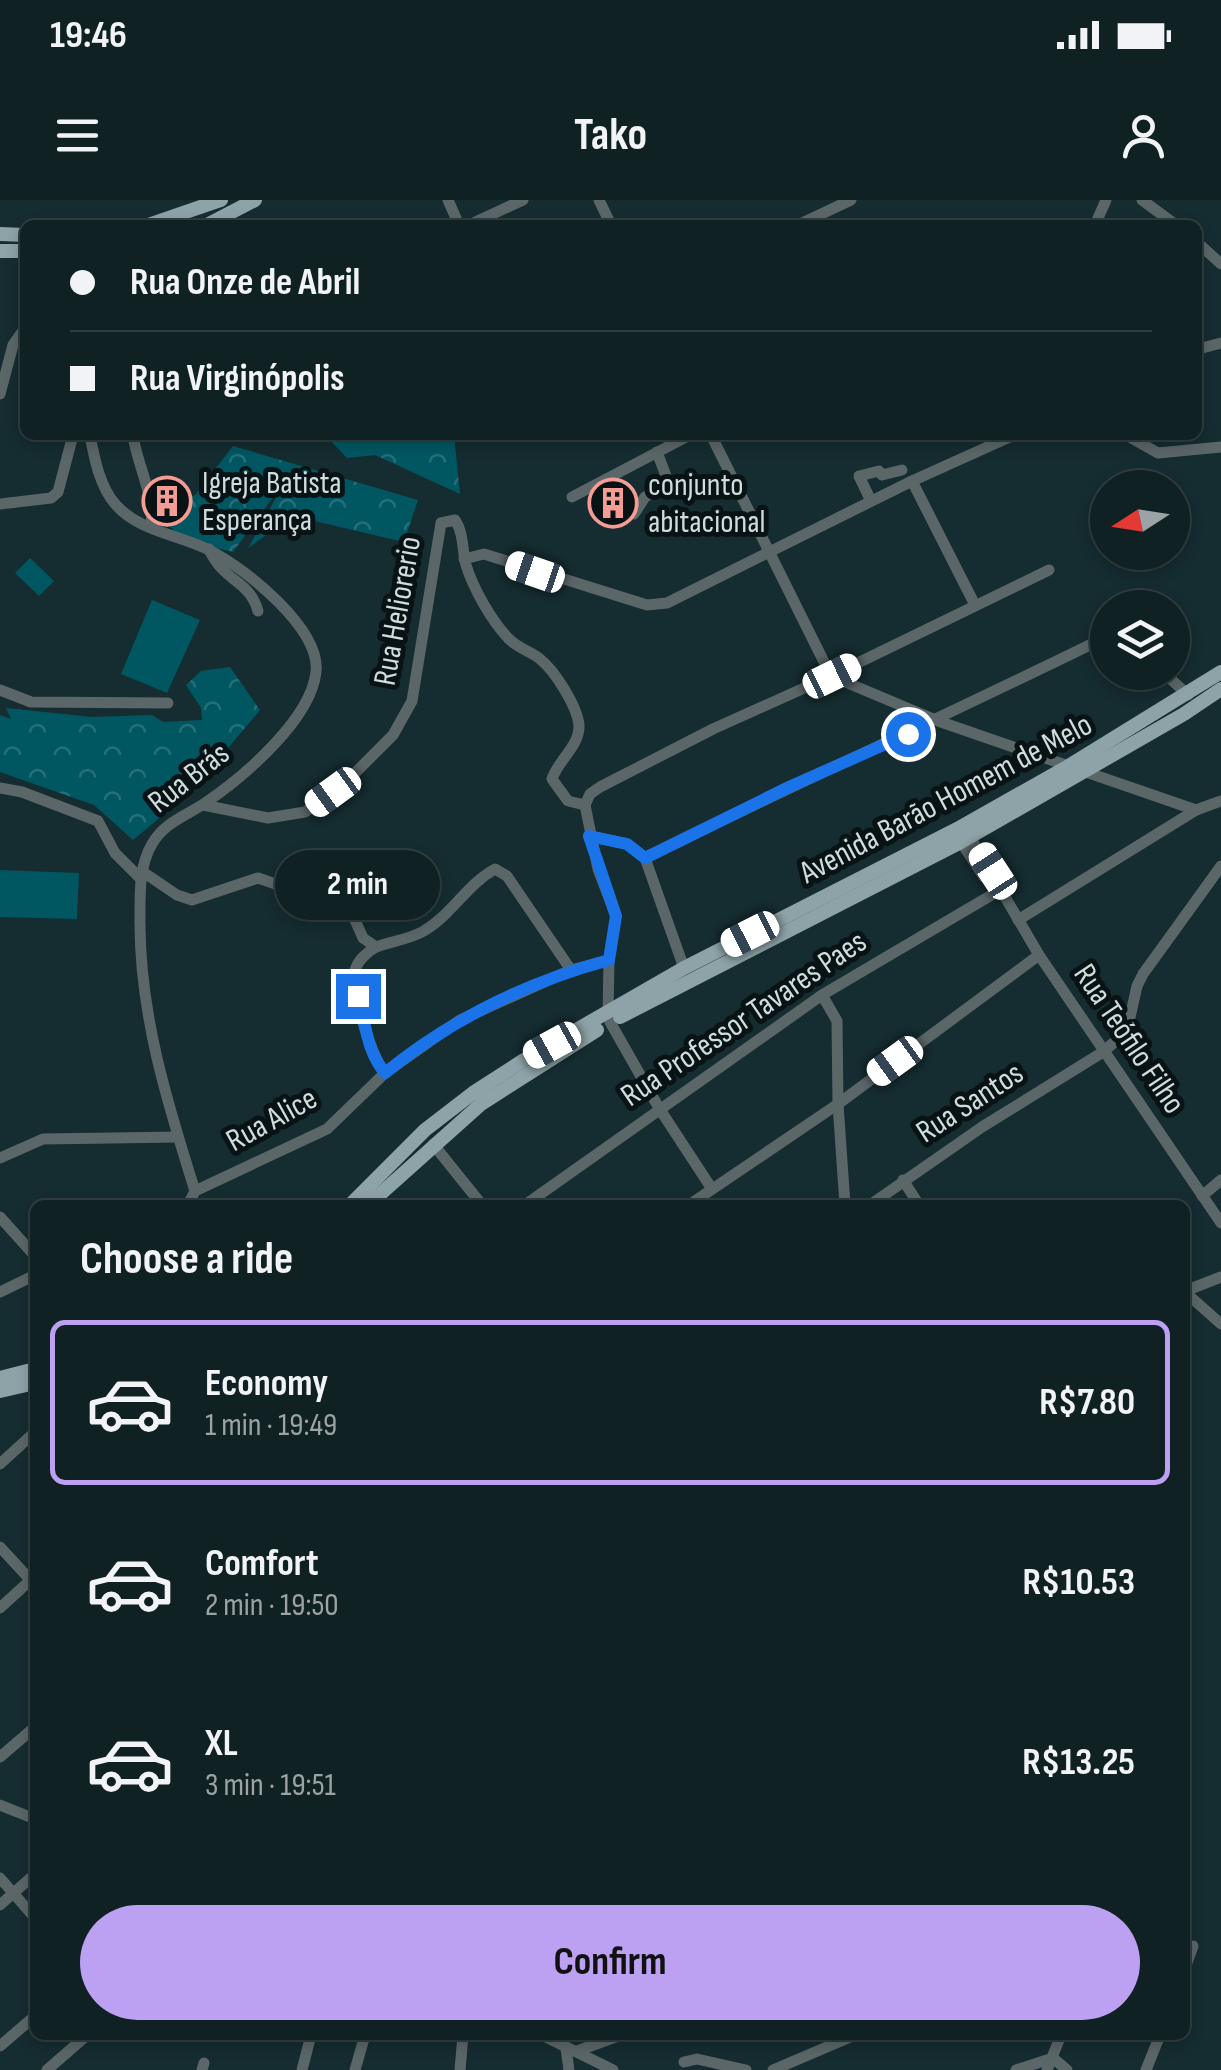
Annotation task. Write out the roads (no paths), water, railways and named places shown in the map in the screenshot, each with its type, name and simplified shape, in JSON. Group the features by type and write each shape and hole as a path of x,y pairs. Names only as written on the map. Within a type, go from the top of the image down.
{"main road":[{"path":"221,220 255,200"},
{"path":"162,220 214,202"},
{"name":"Avenida Barão Homem de Melo","path":"373,1200 481,1104 640,995 684,968 947,834 1067,767 1221,672"},
{"name":"Avenida Barão Homem de Melo","path":"355,1200 425,1130 524,1060 966,839 1083,774 1221,688"},
{"path":"1184,714 1192,704 1188,695"},
{"path":"0,1378 30,1371"},
{"path":"0,1391 30,1384"}],"street":[{"path":"480,220 522,200"},
{"path":"809,220 851,200"},
{"path":"1142,200 1171,220"},
{"path":"1162,212 1172,200"},
{"path":"1202,247 1221,264"},
{"path":"0,394 13,345 20,335"},
{"path":"0,504 51,498 58,492 72,440"},
{"name":"Rua Brás","path":"91,440 103,484 116,505 150,528 209,549 240,568 290,616 312,644 316,672 306,698 268,751 203,805 167,826 151,846 142,875 139,967 158,1068 195,1192"},
{"path":"134,440 154,514 150,528"},
{"path":"572,497 680,440"},
{"path":"714,440 832,676 1083,774 1196,810"},
{"path":"585,805 568,801 552,779 574,746 579,726 569,695 542,660 509,640 470,578 464,558 484,554 647,605 678,598 767,551 1003,440"},
{"path":"1135,440 1158,453 1221,447"},
{"path":"634,514 645,497 669,484 657,452"},
{"path":"871,501 859,476 872,470 879,470 882,475 902,470"},
{"path":"912,481 975,605"},
{"name":"Rua Heliorerio","path":"203,805 268,818 306,812 342,786 394,735 412,701 441,524 455,520 462,534 464,558"},
{"path":"209,549 222,572 254,596 258,611"},
{"path":"712,1188 659,1108 609,1018 609,960 616,916 589,836 585,805 590,794 713,729 1049,570"},
{"path":"645,858 1090,645"},
{"path":"0,690 31,702 168,703"},
{"path":"1183,690 1188,695"},
{"path":"0,788 22,792 98,822 115,853 176,895 192,900 258,878 302,893 336,899 351,912 363,938 376,947"},
{"path":"1018,920 1196,810 1221,800"},
{"path":"947,834 966,839"},
{"path":"589,836 627,844 645,858 684,968"},
{"name":"Rua Teófilo Filho","path":"966,839 984,876 998,886 1103,1052 1221,1223"},
{"path":"1103,1052 1127,1031 1143,974 1221,866"},
{"path":"385,1073 366,1040 355,970 366,953 376,947 421,933 478,878 495,869 507,876 571,970"},
{"name":"Rua Professor Tavares Paes","path":"533,1200 822,994 998,886"},
{"path":"696,1200 838,1104 1039,955"},
{"name":"Rua Alice","path":"195,1192 327,1129 385,1073 460,1020 571,970 609,960"},
{"path":"822,994 838,1020 838,1104 845,1200"},
{"name":"Rua Santos","path":"877,1200 982,1126 1103,1052"},
{"path":"0,1158 43,1139 178,1137"},
{"path":"433,1144 478,1200"},
{"path":"903,1180 916,1200"},
{"path":"1202,1196 1221,1180"},
{"path":"191,1200 195,1192"},
{"path":"0,1217 30,1250"},
{"path":"0,1292 30,1277"},
{"path":"1190,1290 1220,1280"},
{"path":"1190,1296 1221,1324"},
{"path":"0,1464 30,1437"},
{"path":"0,1547 30,1577"},
{"path":"0,1608 30,1584"},
{"path":"0,1757 30,1731"},
{"path":"0,1805 30,1817"},
{"path":"0,1878 30,1913"},
{"path":"0,1904 30,1879"},
{"path":"1190,1954 1193,1946"},
{"path":"0,2046 30,2020"},
{"path":"48,2070 81,2040"},
{"path":"302,2070 310,2040"},
{"path":"355,2070 364,2040"},
{"path":"460,2070 462,2040"},
{"path":"552,2040 608,2069"},
{"path":"571,2050 599,2040"},
{"path":"773,2070 843,2040"},
{"path":"1050,2064 1059,2040"},
{"path":"1146,2070 1158,2040"},
{"path":"569,2070 571,2050"},
{"path":"684,2062 697,2059 746,2070"},
{"path":"1016,2070 1050,2064 1067,2070"}],"place":[{"name":"Igreja Batista Esperança","path":"167,501"},
{"name":"conjunto abitacional","path":"613,503"}]}
